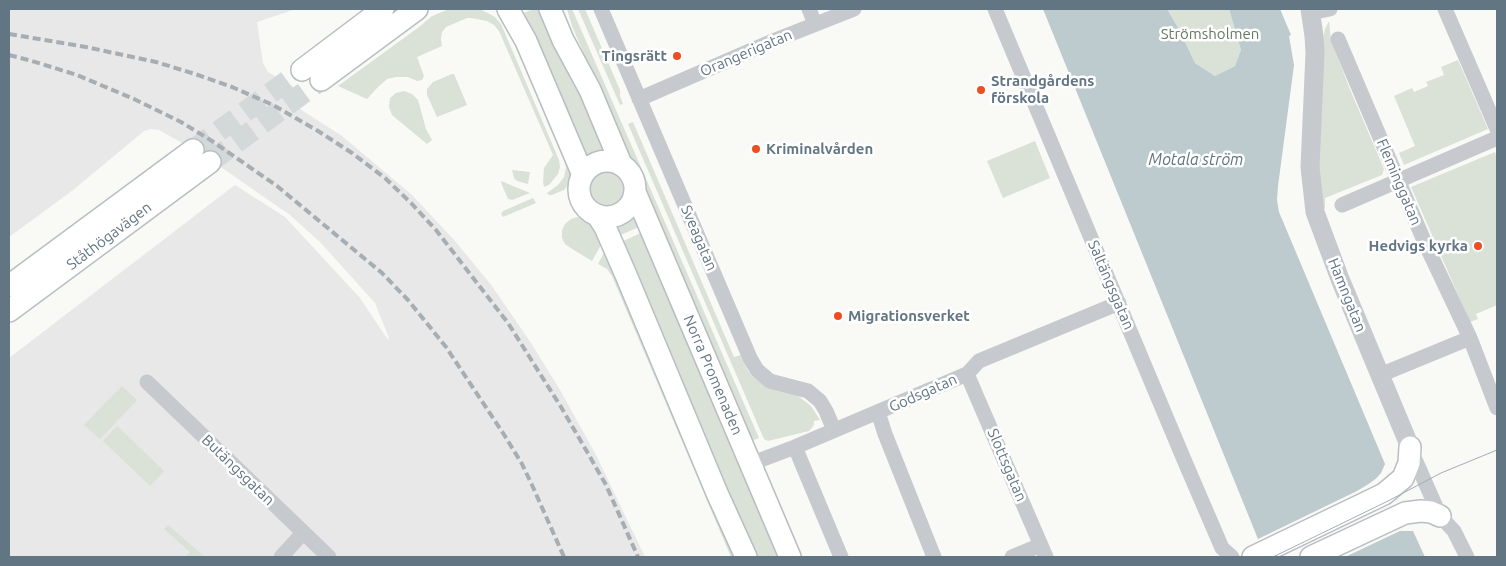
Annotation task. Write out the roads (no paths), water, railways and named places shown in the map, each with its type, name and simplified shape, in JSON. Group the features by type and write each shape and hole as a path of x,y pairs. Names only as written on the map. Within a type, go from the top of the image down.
{"main road":[{"path":"302,70 383,9"},
{"path":"321,80 417,9"},
{"path":"508,9 526,41 583,175"},
{"path":"550,9 563,40 590,90"},
{"path":"560,9 620,164"},
{"name":"Ståthögavägen","path":"9,286 192,150"},
{"path":"598,216 606,217 622,213 629,208 635,192 635,184 628,169 607,160 593,164 583,175 579,187 580,198 586,208 598,216 605,227 717,493 746,557"},
{"name":"Ståthögavägen","path":"9,311 210,162"},
{"name":"Norra Promenaden","path":"635,192 790,557"},
{"path":"1254,557 1384,494 1403,478 1409,463 1410,447"},
{"path":"1311,557 1405,513 1431,512 1440,516"}],"street":[{"name":"Sveagatan","path":"601,9 743,343 757,370 770,380 808,391 820,401 834,430"},
{"path":"809,9 816,24"},
{"name":"Orangerigatan","path":"639,99 854,9"},
{"name":"Saltängsgatan","path":"995,9 1184,462 1222,548 1232,557"},
{"path":"1310,11 1330,9"},
{"path":"1445,9 1497,129"},
{"name":"Hamngatan","path":"1310,11 1315,53 1310,167 1315,212 1340,279 1440,516 1454,532 1467,557"},
{"name":"Fleminggatan","path":"1338,38 1425,243 1470,338 1497,408"},
{"path":"1342,205 1497,138"},
{"name":"Godsgatan","path":"750,464 795,447 967,374 979,361 1119,303"},
{"path":"1380,375 1470,338"},
{"name":"Slottsgatan","path":"967,374 1043,551"},
{"name":"Butängsgatan","path":"147,382 329,557"},
{"path":"878,412 934,557"},
{"path":"795,447 841,557"},
{"path":"281,557 303,533"},
{"path":"1012,557 1043,551"}],"water":[{"name":"Motala ström","path":"1043,9 1167,9 1195,63 1215,76 1235,66 1241,50 1229,9 1280,9 1291,35 1289,36 1294,65 1278,186 1277,200 1279,212 1385,464 1381,473 1374,481 1399,531 1413,531 1425,557 1267,557 1258,539"}],"tunnel":[{"path":"193,150 302,70"},
{"path":"210,162 321,80"}],"tram line":[{"path":"1273,557 1441,473 1497,450"}],"railway":[{"path":"9,34 86,47 156,62 232,87 273,105 318,131 352,153 385,178 436,230 508,323 561,407 606,485 638,557"},
{"path":"9,55 77,75 134,99 181,122 277,186 382,273 408,300 446,347 503,433 522,464 564,557"}],"place":[{"name":"Tingsrätt","path":"677,56"},
{"name":"Strandgårdens förskola","path":"981,90"},
{"name":"Kriminalvården","path":"756,149"},
{"name":"Hedvigs kyrka","path":"1478,246"},
{"name":"Migrationsverket","path":"838,316"}],"park label":[{"name":"Strömsholmen","path":"1210,34"}]}
